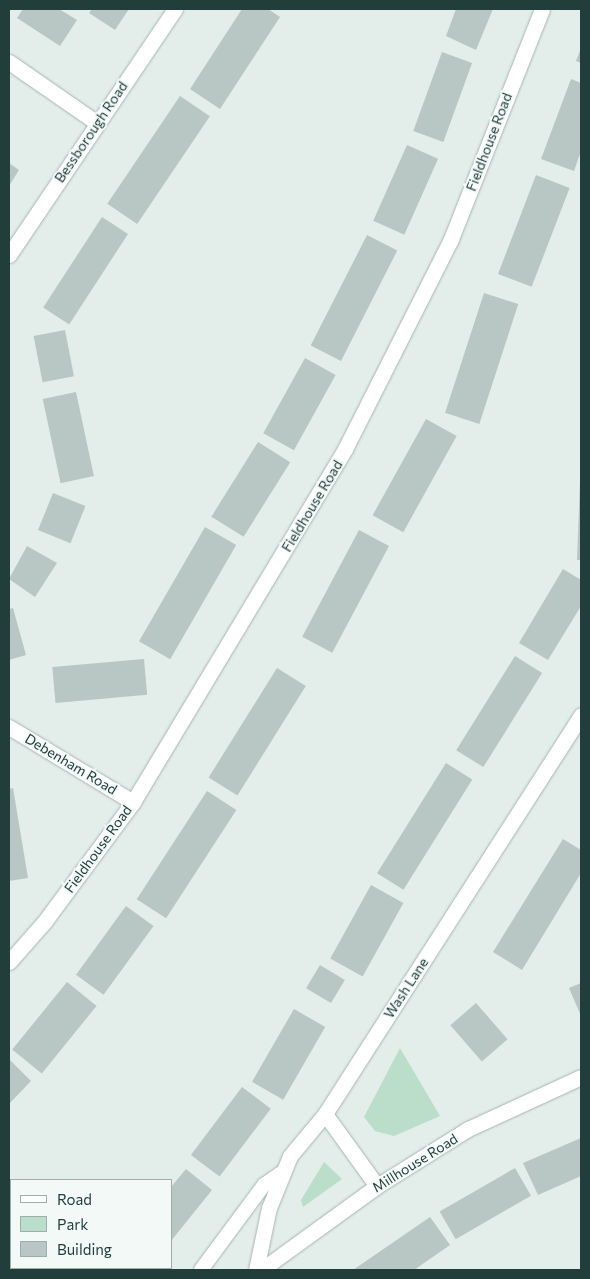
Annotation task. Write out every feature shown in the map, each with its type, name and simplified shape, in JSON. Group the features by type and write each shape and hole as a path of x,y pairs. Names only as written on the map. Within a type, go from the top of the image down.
{"street":[{"name":"Bessborough Road","path":"9,255 96,123 175,9"},
{"name":"Fieldhouse Road","path":"9,962 45,921 133,802 345,450 451,240 542,9"},
{"path":"9,62 96,123"},
{"name":"Wash Lane","path":"256,1270 269,1208 281,1173 290,1156 325,1114 581,715"},
{"name":"Debenham Road","path":"9,726 133,802"},
{"name":"Millhouse Road","path":"261,1270 377,1186 468,1130 581,1077"},
{"path":"325,1114 377,1186"}],"lane":[{"path":"200,1270 264,1185 281,1173"}],"green space":[{"path":"400,1048 440,1116 394,1136 375,1131 364,1117"},
{"path":"324,1162 342,1179 303,1207 301,1200"}],"building":[{"path":"23,9 59,9 77,20 60,46 17,18"},
{"path":"92,9 129,9 115,30 89,13"},
{"path":"242,9 268,9 280,17 220,109 190,89"},
{"path":"456,9 493,9 476,50 446,36"},
{"path":"581,48 581,63 576,61"},
{"path":"442,52 472,63 443,142 413,131"},
{"path":"571,79 581,83 581,151 574,171 541,159"},
{"path":"180,96 210,116 137,224 107,204"},
{"path":"407,145 438,159 404,235 373,221"},
{"path":"9,163 19,170 9,186"},
{"path":"536,175 570,188 532,287 498,274"},
{"path":"102,217 128,234 69,324 43,308"},
{"path":"367,235 397,250 341,361 311,345"},
{"path":"484,293 518,304 479,424 445,413"},
{"path":"65,330 74,376 43,382 34,336"},
{"path":"305,358 336,375 294,450 263,433"},
{"path":"76,392 94,476 61,483 43,399"},
{"path":"426,419 457,436 403,532 373,515"},
{"path":"258,442 290,462 244,537 211,517"},
{"path":"580,481 581,560 577,560"},
{"path":"53,493 85,506 70,543 38,530"},
{"path":"205,527 236,545 170,659 139,641"},
{"path":"359,530 389,546 332,653 302,637"},
{"path":"27,546 57,563 35,597 9,579"},
{"path":"563,569 581,580 581,606 548,660 519,643"},
{"path":"13,608 26,655 9,660 9,609"},
{"path":"515,656 542,673 483,767 456,750"},
{"path":"144,659 147,695 55,703 52,667"},
{"path":"277,668 306,686 237,795 209,777"},
{"path":"446,763 472,779 403,890 377,873"},
{"path":"13,788 28,878 9,881 9,789"},
{"path":"207,791 236,810 166,918 137,899"},
{"path":"563,839 581,850 581,873 522,970 493,952"},
{"path":"371,885 403,903 363,976 330,958"},
{"path":"126,906 154,926 104,995 76,975"},
{"path":"320,965 345,980 331,1003 306,988"},
{"path":"67,982 97,1006 42,1074 12,1050"},
{"path":"581,983 581,1016 569,988"},
{"path":"476,1003 507,1039 482,1062 450,1025"},
{"path":"294,1009 325,1027 283,1100 252,1082"},
{"path":"9,1059 31,1081 9,1104"},
{"path":"242,1087 271,1109 220,1177 191,1155"},
{"path":"581,1138 581,1176 538,1195 523,1163"},
{"path":"515,1168 531,1196 456,1239 440,1212"},
{"path":"186,1169 212,1190 172,1240 172,1186"},
{"path":"430,1217 450,1245 414,1270 353,1270"}]}
